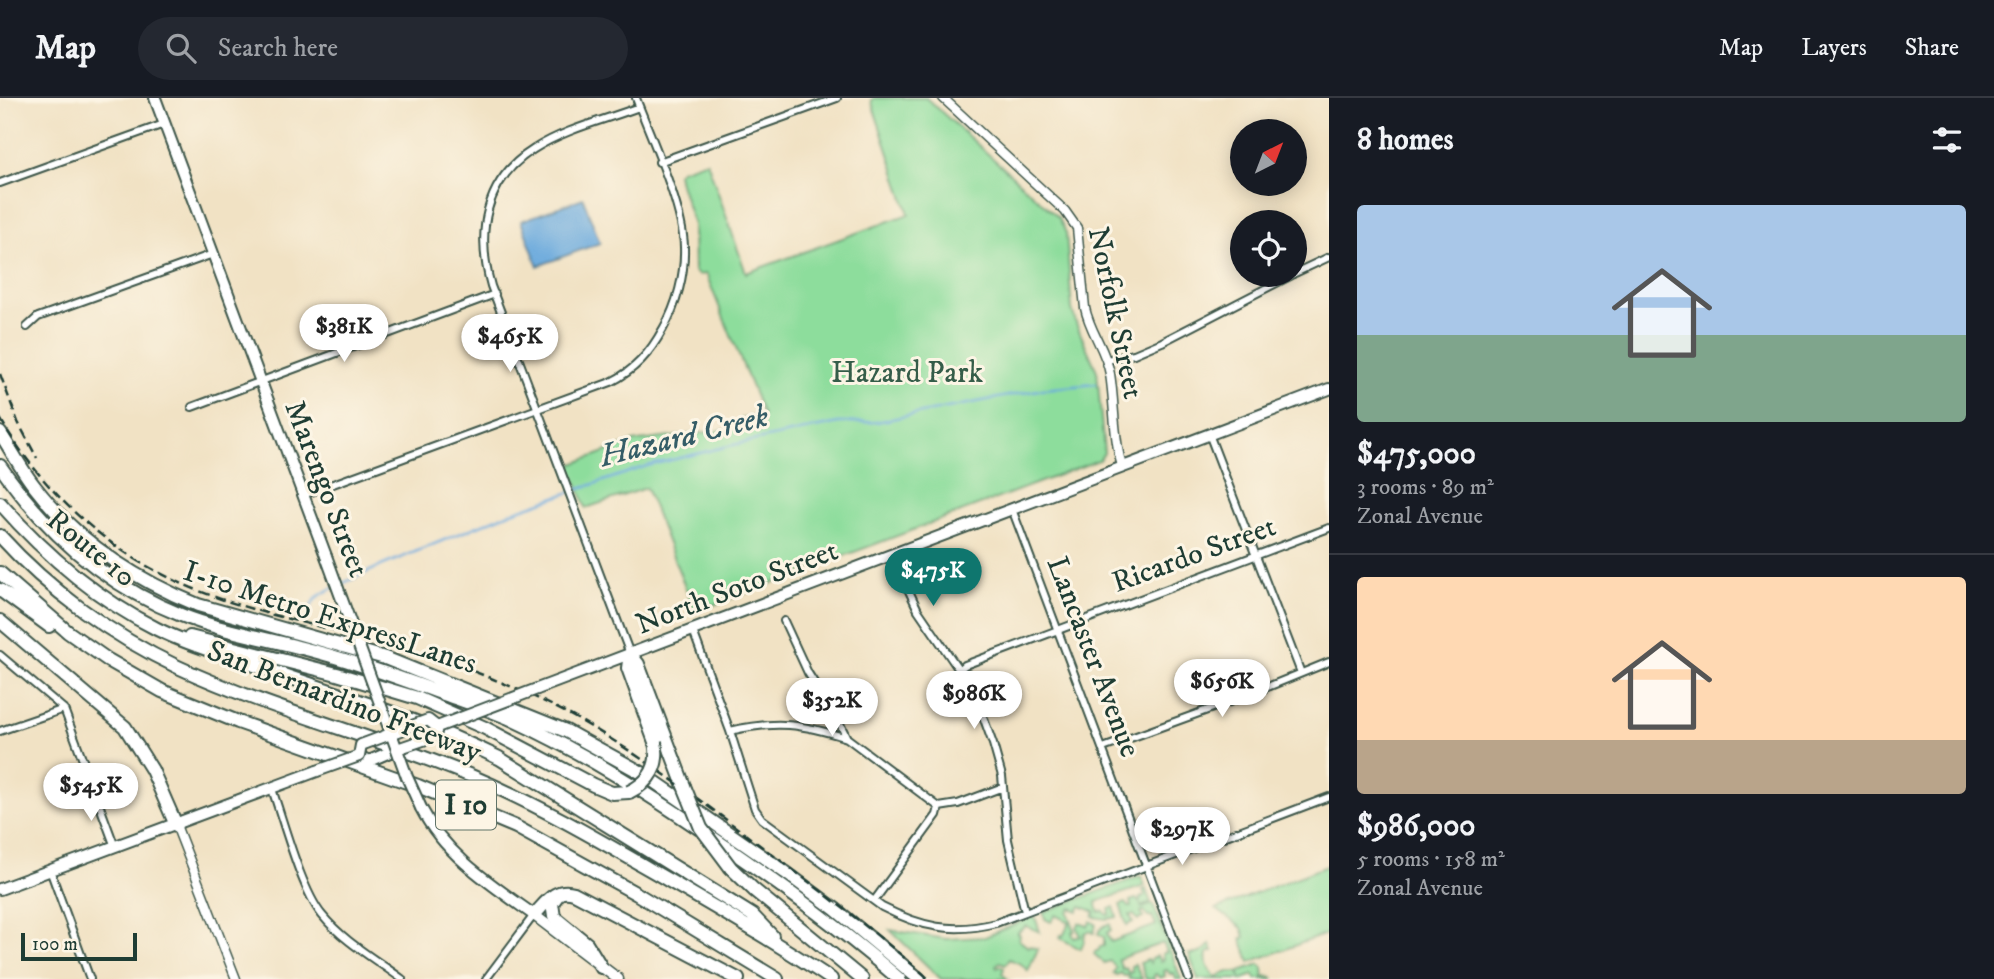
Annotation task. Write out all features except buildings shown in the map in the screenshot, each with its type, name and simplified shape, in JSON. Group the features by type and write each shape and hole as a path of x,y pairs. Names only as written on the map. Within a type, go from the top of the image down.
{"highway":[{"name":"I-10 Metro ExpressLanes","path":"0,433 32,484 56,512 87,542 137,576 198,606 385,658 566,731 642,773 773,864 835,909 919,979"},
{"name":"I-10 Metro ExpressLanes","path":"0,466 32,508 64,542 120,584 181,615 242,634 300,647 393,676 507,718 570,749 639,788 747,862 827,919 899,979"},
{"name":"Route 10","path":"0,503 39,544 70,571 113,604 156,628"},
{"name":"San Bernardino Freeway","path":"0,536 61,593 100,622 148,652 239,693 422,758 513,794 782,946 831,979"},
{"name":"San Bernardino Freeway","path":"0,573 60,625 134,676 214,713 418,786 516,827 637,894 777,979"},
{"name":"I 10","path":"0,590 56,631 134,676"},
{"path":"0,621 125,727 152,769 176,825"},
{"path":"156,628 337,674 417,698 485,728 612,793 629,792 642,785 652,773 657,760 655,742 628,668 630,654"},
{"name":"I 10","path":"156,628 200,647 398,714 489,753 541,782 752,915 782,946"},
{"path":"630,654 638,664 701,828 731,868 754,890 862,979"},
{"path":"534,915 553,896 564,891 574,893 738,979"},
{"path":"564,891 552,903 554,917 587,944 601,967"}],"main road":[{"name":"Marengo Street","path":"155,98 391,734 421,808 445,842 467,865 618,979"},
{"name":"North Soto Street","path":"437,727 1329,389"},
{"name":"North Soto Street","path":"359,756 361,745 428,720 437,727"},
{"name":"North Soto Street","path":"0,889 359,756 369,761 435,736 437,727"}],"street":[{"path":"303,495 611,382 632,370 648,354 674,305 684,258 681,228 636,98"},
{"path":"659,162 836,98"},
{"name":"Norfolk Street","path":"943,98 1072,218 1077,228 1086,316 1107,360 1117,447 1122,466"},
{"path":"630,654 495,294 486,267 483,232 493,196 506,173 525,155 542,144 639,107"},
{"path":"0,183 164,124"},
{"path":"26,327 38,317 213,254"},
{"path":"1307,268 1329,257"},
{"path":"1107,360 1134,354 1152,346 1268,287"},
{"path":"192,407 495,294"},
{"path":"1209,434 1301,673"},
{"name":"Lancaster Avenue","path":"1012,509 1060,630 1189,979"},
{"name":"Ricardo Street","path":"959,670 965,665 1329,528"},
{"path":"892,555 918,610 959,670 981,711 993,744 1003,787 1012,859 1025,912"},
{"path":"784,621 808,673 847,738"},
{"path":"693,631 755,809 762,819 874,901 900,916 934,928 978,927 1025,912 1329,797"},
{"path":"0,655 64,709 115,847"},
{"path":"1103,748 1243,697 1329,662"},
{"path":"0,732 64,709"},
{"path":"730,731 770,723 819,729 847,738 939,807 958,804 1003,787"},
{"path":"272,789 309,892 321,914 341,934 402,979"},
{"path":"874,901 937,814 939,807"},
{"path":"176,825 236,979"},
{"path":"50,870 90,979"},
{"path":"486,979 534,915"}],"green space":[{"name":"Hazard Park","path":"926,98 1059,218 1066,233 1072,309 1097,371 1104,453 1099,460 695,612 646,488 586,508 570,465 632,442 732,429 743,426 741,419 763,415 706,274 698,275 694,271 693,224 677,174 680,170 707,161 746,273 909,214 871,100"},
{"path":"1329,865 1329,933 1250,962 1241,939 1245,937 1242,928 1216,909"},
{"path":"1141,876 1145,886 1096,902 1099,912 1104,911 1107,915 1110,914 1109,909 1114,907 1117,917 1093,917 1095,912 1081,906 1078,911 1071,908 1068,912 1075,931 1072,932 1074,938 1081,936 1077,928 1079,923 1088,926 1091,921 1096,924 1094,933 1085,933 1080,949 1060,938 1070,922 1056,915 1051,922 1045,919 1043,912"},
{"path":"1146,889 1151,903 1141,906 1142,908 1153,904 1181,979 1176,979 1174,973 1170,974 1167,970 1164,971 1165,976 1160,978 1156,974 1154,979 1146,979 1140,963 1147,960 1150,963 1151,959 1157,956 1160,961 1163,960 1162,954 1167,952 1163,943 1118,959 1122,969 1125,968 1129,973 1132,972 1131,966 1135,964 1142,979 1129,979 1128,975 1113,973 1116,968 1110,961 1104,963 1094,954 1104,946 1104,937 1098,934 1106,925 1110,924 1111,930 1107,933 1111,942 1156,925 1152,916 1148,917 1144,911 1141,912 1143,918 1138,920 1134,915 1130,915 1133,922 1127,925 1120,905 1125,903 1131,907 1130,901 1136,899 1140,903 1140,898 1145,895 1143,890"},
{"path":"1035,917 1040,932 1026,926 1017,933 1020,935 1019,940 1028,947 1038,949 1028,971 1021,964 1009,959 1006,964 1000,962 996,965 997,968 1004,968 1002,974 1008,979 941,979 890,930 946,939 985,937"},
{"path":"1210,944 1213,951 1207,953 1207,964 1216,977 1228,972 1238,972 1240,975 1240,971 1260,964 1264,977 1274,979 1256,979 1254,975 1243,979 1198,979 1189,954 1201,952"}],"water":[{"path":"583,198 600,243 538,266 521,221"}],"waterway":[{"name":"Hazard Creek","path":"339,585 512,512 647,466 838,423 876,422 1043,389 1096,384"},
{"name":"Hazard Creek","path":"310,610 316,599 333,588"}],"railway":[{"path":"0,374 18,422 37,458"},
{"path":"0,418 33,467 53,490 96,531 146,565 201,592 262,612 386,643 448,662 511,686 568,714 621,745 696,797 839,905 929,979"}]}
